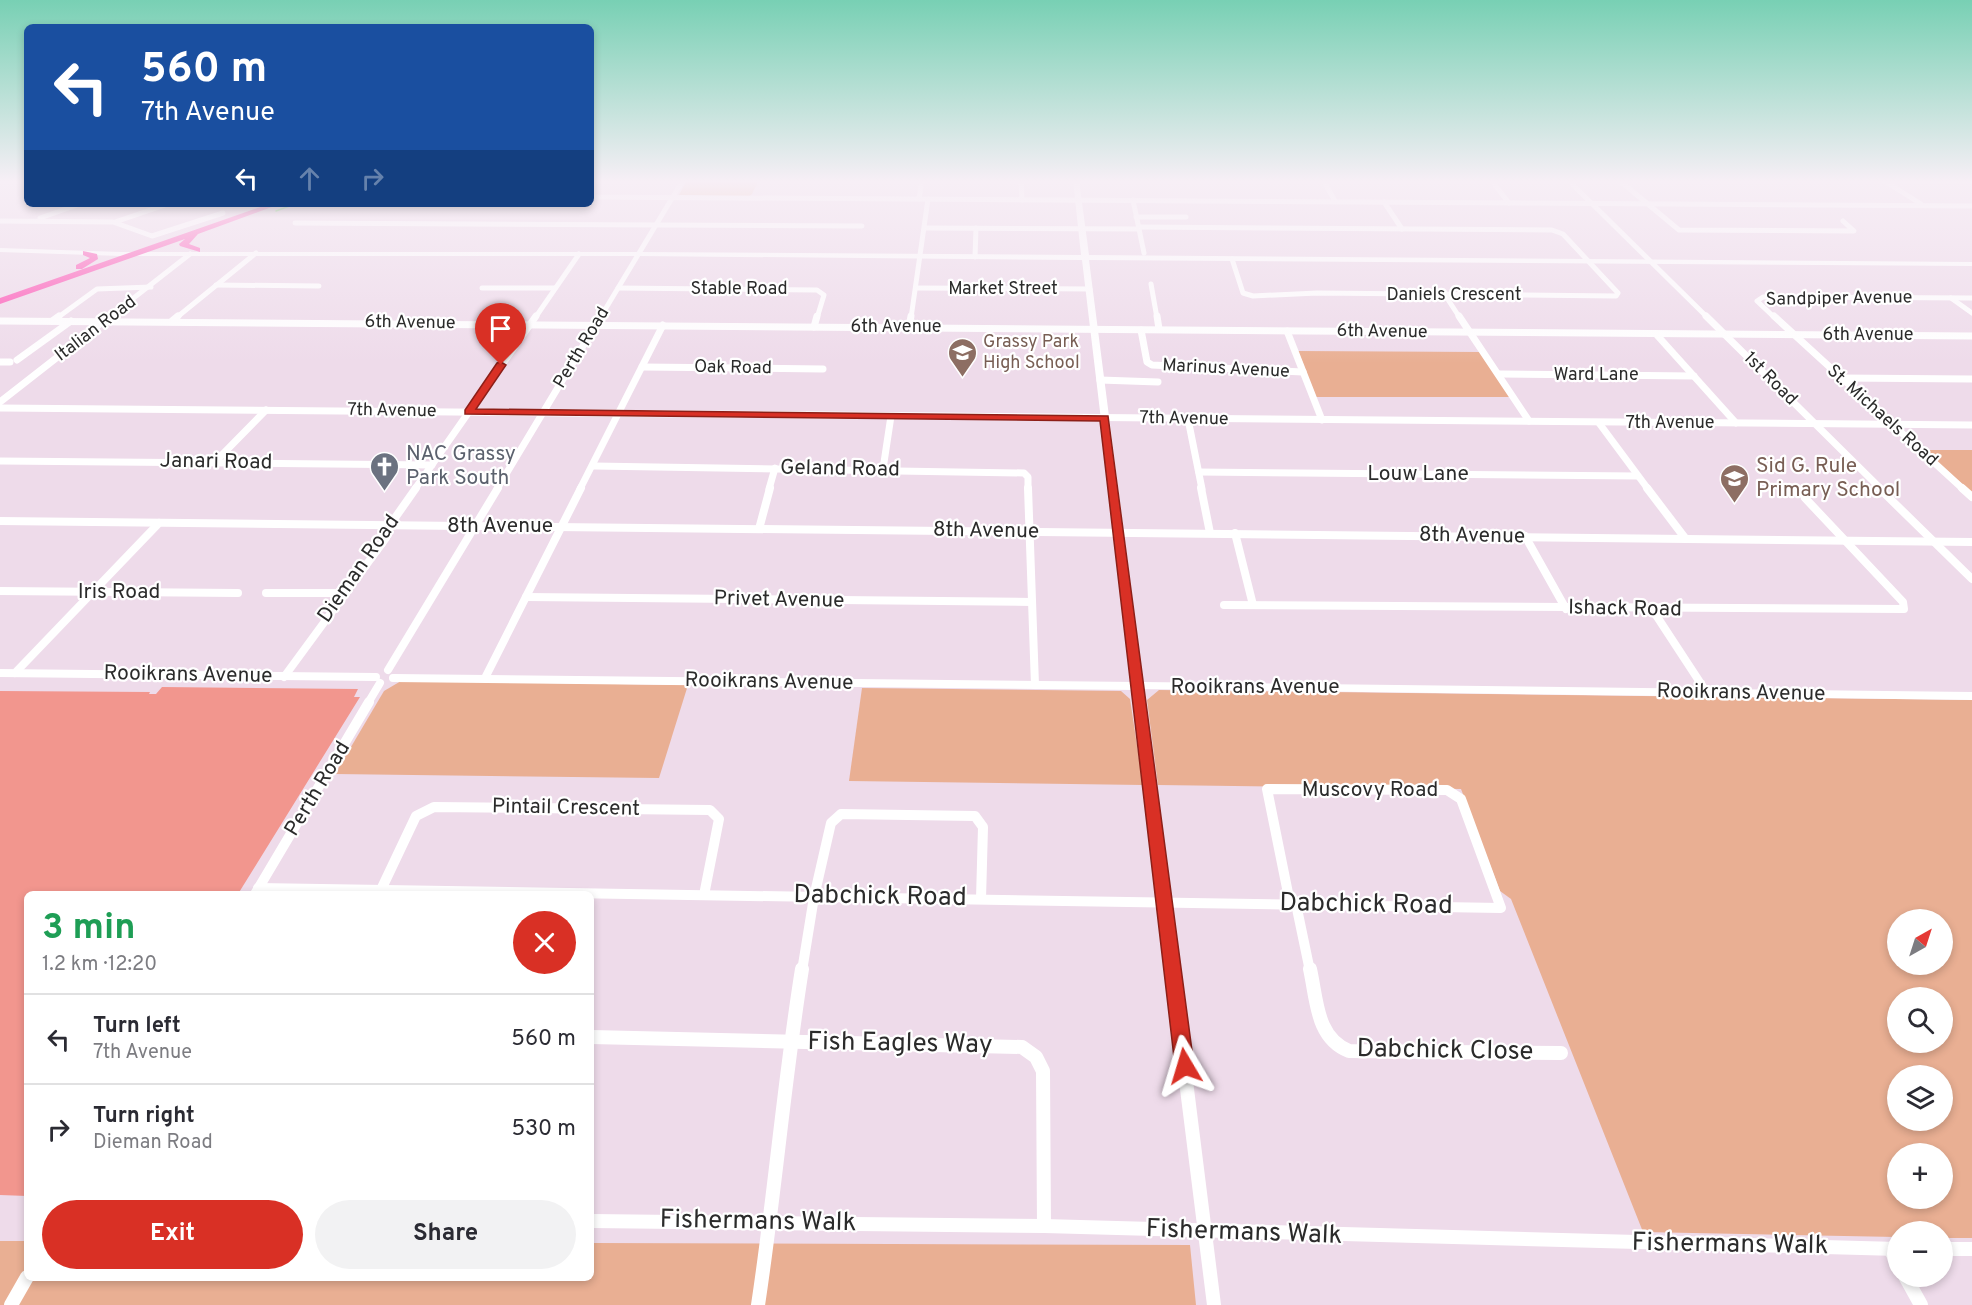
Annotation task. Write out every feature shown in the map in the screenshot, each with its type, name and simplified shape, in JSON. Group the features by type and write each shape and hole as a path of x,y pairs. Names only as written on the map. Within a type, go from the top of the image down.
{"main road":[{"path":"0,301 163,241"},
{"path":"0,295 121,254 150,249 172,241"},
{"path":"186,241 184,242 185,246 193,252"},
{"path":"1084,241 1137,686"},
{"path":"0,249 256,253 1972,264"},
{"path":"0,249 121,254"},
{"path":"150,249 193,252"},
{"path":"0,295 94,259 94,256 86,253"},
{"name":"Rooikrans Avenue","path":"1137,686 1972,696"}],"street":[{"name":"Perth Road","path":"391,674 475,526 646,241"},
{"path":"909,327 923,241"},
{"path":"975,257 976,241"},
{"path":"1142,241 1144,253"},
{"path":"1569,241 1589,262"},
{"name":"1st Road","path":"1630,241 1972,579"},
{"name":"Italian Road","path":"0,402 151,287 193,252"},
{"path":"172,321 256,253"},
{"name":"Dieman Road","path":"284,676 386,538 390,525 579,255"},
{"name":"Daniels Crescent","path":"1232,259 1245,295 1618,295 1589,262"},
{"path":"1151,284 1159,329"},
{"path":"216,285 319,286"},
{"path":"52,321 97,289 151,287"},
{"path":"482,288 555,288"},
{"name":"Stable Road","path":"618,288 817,290 824,294 814,327"},
{"name":"Market Street","path":"916,288 1090,289"},
{"path":"1445,295 1529,422"},
{"name":"Sandpiper Avenue","path":"1792,335 1760,306 1757,299 1764,297 1972,298"},
{"path":"1951,298 1972,313"},
{"name":"6th Avenue","path":"1,321 1972,336"},
{"path":"0,362 13,361 71,321"},
{"path":"485,678 594,466 663,325"},
{"name":"Marinus Avenue","path":"1141,330 1147,362 1156,367 1303,372"},
{"path":"1287,331 1322,420"},
{"path":"1656,334 1736,423"},
{"name":"St. Michaels Road","path":"1792,335 1972,497"},
{"name":"Oak Road","path":"642,367 823,369"},
{"name":"Ward Lane","path":"1499,374 1694,376"},
{"path":"1840,378 1972,379"},
{"path":"1100,380 1158,382"},
{"name":"7th Avenue","path":"0,408 1972,425"},
{"path":"215,462 266,410"},
{"path":"883,469 891,416"},
{"path":"1188,419 1210,533"},
{"path":"1599,423 1685,538"},
{"name":"Janari Road","path":"0,460 432,465"},
{"name":"Geland Road","path":"594,466 1023,472 1029,477 1035,685"},
{"path":"759,529 776,468"},
{"name":"Louw Lane","path":"1199,472 1637,476"},
{"path":"1805,498 1844,540"},
{"name":"8th Avenue","path":"0,522 1972,542"},
{"path":"15,673 159,523"},
{"path":"1236,533 1252,605"},
{"path":"1525,536 1566,609"},
{"name":"Ishack Road","path":"1224,605 1896,611 1904,609 1903,602 1844,540"},
{"name":"Iris Road","path":"0,591 238,593"},
{"path":"266,593 346,593"},
{"name":"Privet Avenue","path":"526,597 1032,602"},
{"path":"1652,609 1707,693"},
{"name":"Rooikrans Avenue","path":"0,673 284,676 378,680"},
{"path":"378,680 391,674"},
{"name":"Rooikrans Avenue","path":"391,674 485,678 1137,686"},
{"name":"Perth Road","path":"257,891 378,680"},
{"path":"1137,686 1214,1305"},
{"name":"Dabchick Close","path":"1267,789 1323,1029 1328,1039 1338,1047 1349,1051 1561,1053"},
{"name":"Muscovy Road","path":"1267,789 1454,792 1461,799 1501,908"},
{"name":"Pintail Crescent","path":"380,891 416,816 428,807 710,810 719,819 704,895"},
{"path":"758,1305 771,1222 790,1042 814,897 831,823 841,814 849,813 972,815 978,818 983,827 981,899"},
{"name":"Dabchick Road","path":"594,894 1501,908"},
{"name":"Fish Eagles Way","path":"594,1037 1022,1047 1032,1053 1043,1071 1044,1226"},
{"name":"Fishermans Walk","path":"594,1221 1044,1226 1887,1249"},
{"path":"1953,1249 1972,1249"},
{"path":"11,1305 25,1281"},
{"path":"1911,1287 1920,1305"}],"shaded area":[{"path":"1298,351 1480,352 1510,397 1316,397"},
{"path":"1924,450 1972,450 1972,493"},
{"path":"401,681 688,685 659,778 335,774 384,691"},
{"path":"162,687 358,689 354,697 360,697 240,891 24,891 24,1196 0,1195 0,691 150,692 149,694 156,694"},
{"path":"862,688 1121,691 1130,699 1143,785 849,781"},
{"path":"1159,690 1972,700 1972,1238 1953,1238 1953,1221 1887,1221 1887,1237 1643,1232 1511,899 1500,891 1461,789 1158,785 1147,700"},
{"path":"0,1241 24,1241 24,1281 594,1281 594,1243 1190,1245 1196,1305 0,1305"}],"place":[{"name":"Grassy Park High School","path":"962,378"},
{"name":"NAC Grassy Park South","path":"385,492"},
{"name":"Sid G. Rule Primary School","path":"1735,504"}],"route":[{"path":"501,365 468,412 1105,418 1185,1066"}]}
